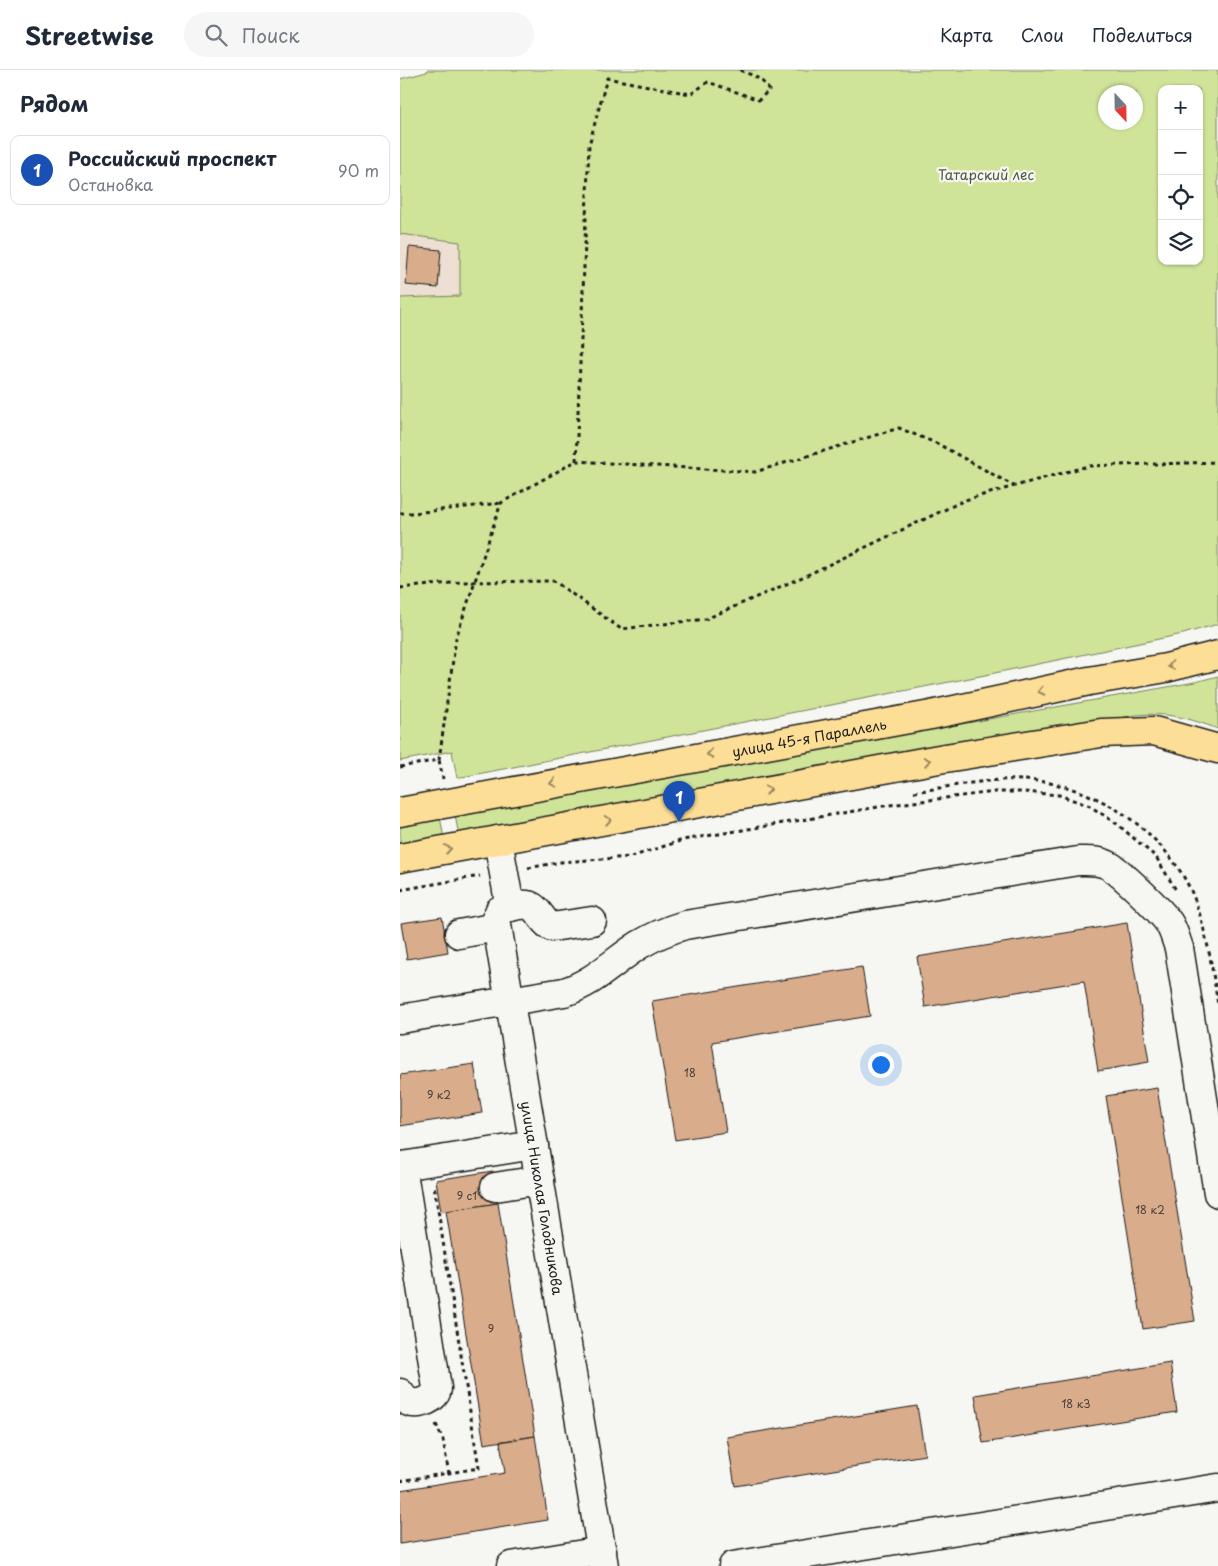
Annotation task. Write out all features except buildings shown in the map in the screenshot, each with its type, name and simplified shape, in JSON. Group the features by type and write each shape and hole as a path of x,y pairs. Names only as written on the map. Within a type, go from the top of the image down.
{"main road":[{"name":"улица 45-я Параллель","path":"400,812 931,715 1089,681 1166,668 1218,655"},
{"path":"400,858 939,759 1101,733 1154,731 1218,749"}],"street":[{"name":"улица Николая Голодникова","path":"498,840 504,872 503,917 509,1001 603,1559"},
{"path":"400,1018 579,988 638,945 660,933 685,925 1093,860 1107,864 1121,874 1169,922 1174,933 1179,948 1218,1193"},
{"path":"458,934 503,917 527,904 552,927 592,921"},
{"path":"400,1393 410,1402 434,1398 437,1393 401,1167 534,1145"},
{"path":"495,1187 540,1180"},
{"path":"733,1566 1218,1488"},
{"path":"511,1566 603,1559"}],"path":[{"path":"576,461 589,144 607,78 691,94 708,82 759,100 769,90 765,83 756,76 739,70"},
{"path":"400,513 501,503 576,461 755,472 899,428 938,444 1015,486"},
{"path":"400,588 474,582 554,581 621,629 706,619 807,576 965,500 1088,466 1218,462"},
{"path":"439,760 456,638 501,503"},
{"path":"907,793 994,780 1024,780 1062,784 1095,797 1126,815 1163,848 1186,882 1198,908 1210,957 1218,1005"},
{"path":"400,890 561,862 631,858 683,840 890,805 994,792 1024,792 1059,795 1090,806 1117,824 1156,858 1178,896"},
{"path":"427,1400 443,1440 449,1474"}],"shaded area":[{"path":"400,234 460,242 460,296 400,298"}],"green space":[{"name":"Татарский лес","path":"427,70 1218,70 1218,624 1183,634 980,676 457,778 452,751 400,761 400,298 460,296 460,242 400,234 400,79 427,72"},
{"path":"1218,676 1218,729 1178,717 1158,714 1136,715 459,836 455,815 1195,682"},
{"path":"440,817 444,838 400,846 400,824"}],"place":[{"name":"Российский проспект","path":"679,822"}]}
